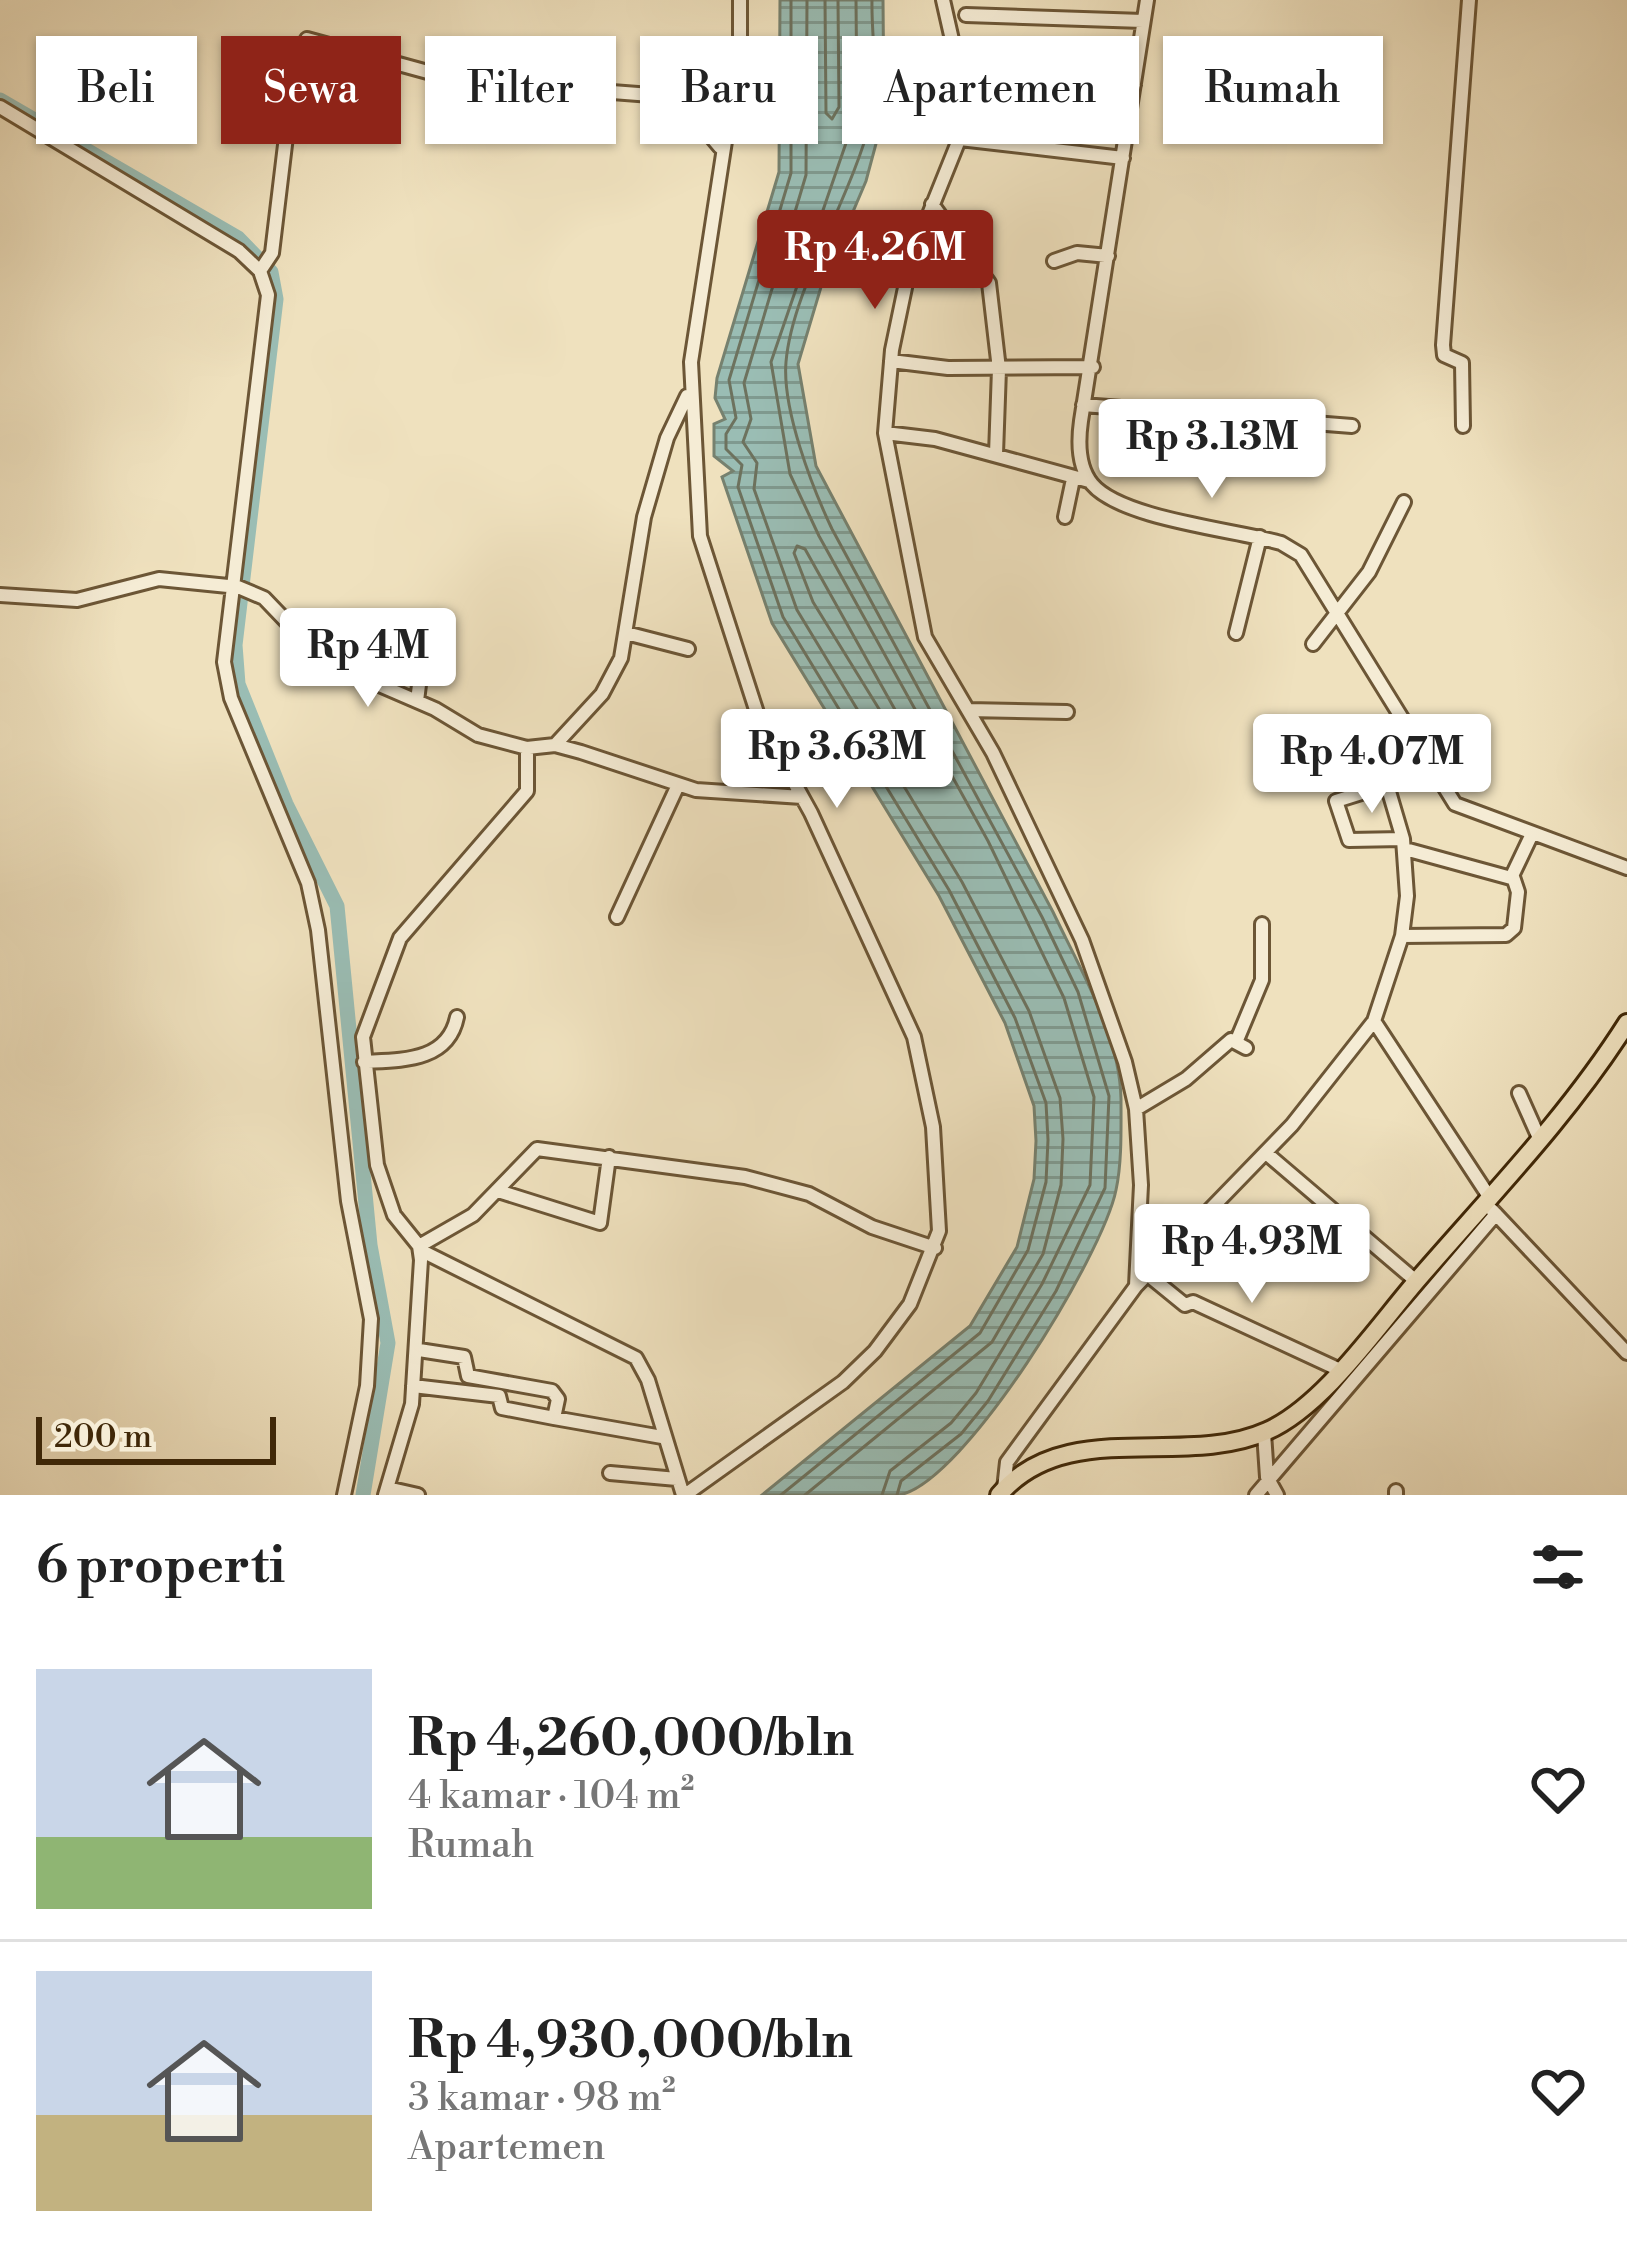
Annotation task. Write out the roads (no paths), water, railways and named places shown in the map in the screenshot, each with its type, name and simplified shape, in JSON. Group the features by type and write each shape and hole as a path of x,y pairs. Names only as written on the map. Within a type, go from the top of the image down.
{"highway":[{"path":"1001,1492 1034,1467 1063,1456 1276,1447 1416,1281 1491,1207 1624,1036"}],"street":[{"path":"527,748 529,784 514,810 449,878 395,946 364,1037 386,1196 419,1248 636,1358 648,1379 662,1437 684,1495 744,1456 875,1352 910,1304 935,1248 939,1179 914,1037 802,797 759,719 706,563 688,394 720,147 740,44 740,0"},
{"path":"943,0 951,36"},
{"path":"1017,16 1018,0"},
{"path":"1139,49 1147,0"},
{"path":"1463,427 1462,363 1444,355 1443,345 1469,0"},
{"path":"966,15 1143,21"},
{"path":"344,1495 367,1385 370,1319 348,1202 314,907 225,679 240,587 268,295 264,267 293,70 308,39 457,80 664,96 687,108 720,147"},
{"path":"0,107 264,267"},
{"path":"958,144 911,259 891,361 885,433 926,637 968,710 1082,940 1109,1009 1136,1109 1142,1184 1136,1286"},
{"path":"1003,144 1123,158"},
{"path":"1089,481 1078,441 1088,406 1125,144"},
{"path":"932,204 989,283 999,369 995,454"},
{"path":"1054,262 1077,253 1108,256"},
{"path":"891,361 999,369 1093,367"},
{"path":"555,745 612,680 626,632 647,506 667,438 688,394"},
{"path":"1088,406 1352,426"},
{"path":"885,433 995,454 1089,481 1120,504 1260,537 1308,560 1455,804 1627,868"},
{"path":"1064,517 1072,478"},
{"path":"1313,644 1370,572 1404,502"},
{"path":"1236,634 1260,537"},
{"path":"0,595 77,600 159,579 240,587 340,668 417,701 478,735 527,748 555,745 677,785 759,798 802,797"},
{"path":"626,632 688,650"},
{"path":"417,701 424,636"},
{"path":"968,710 1066,712"},
{"path":"1001,1492 1007,1462 1136,1286 1266,1153 1374,1021 1402,935 1404,844 1387,785 1389,740 1402,723"},
{"path":"617,917 677,785"},
{"path":"1387,785 1336,801 1349,840 1404,844 1513,878"},
{"path":"1402,935 1506,935 1514,928 1517,911 1513,878 1531,836"},
{"path":"1136,1109 1241,1044 1262,980 1262,924"},
{"path":"364,1062 430,1053 451,1038 457,1017"},
{"path":"1374,1021 1491,1207 1627,1353"},
{"path":"1519,1093 1540,1140"},
{"path":"419,1248 473,1215 532,1150 745,1177 809,1194 872,1227 935,1248"},
{"path":"1266,1153 1416,1281"},
{"path":"498,1191 600,1223 609,1157"},
{"path":"1256,1495 1276,1447 1491,1207"},
{"path":"418,1495 386,1492 419,1350 419,1248"},
{"path":"1147,1274 1185,1305 1193,1302 1340,1370"},
{"path":"419,1350 464,1357 468,1376 552,1391 558,1399 554,1418"},
{"path":"413,1386 499,1396 502,1408 662,1437"},
{"path":"1276,1447 1267,1476 1277,1495"},
{"path":"610,1473 677,1479"}],"water":[{"path":"780,0 883,0 883,36 842,36 842,144 876,144 866,181 821,287 798,364 816,466 1086,979 1114,1051 1121,1099 1116,1190 1106,1221 1059,1312 993,1410 959,1451 927,1481 899,1495 762,1495 970,1326 1017,1247 1034,1179 1034,1106 1005,1023 939,896 772,623 722,477 733,471 714,456 714,424 725,419 715,398 717,378 779,172 779,144 818,144 818,36 780,36"}],"waterway":[{"path":"0,100 238,238 271,272 276,299 235,645 238,684 286,804 337,906 370,1245 388,1343 363,1495"}]}
